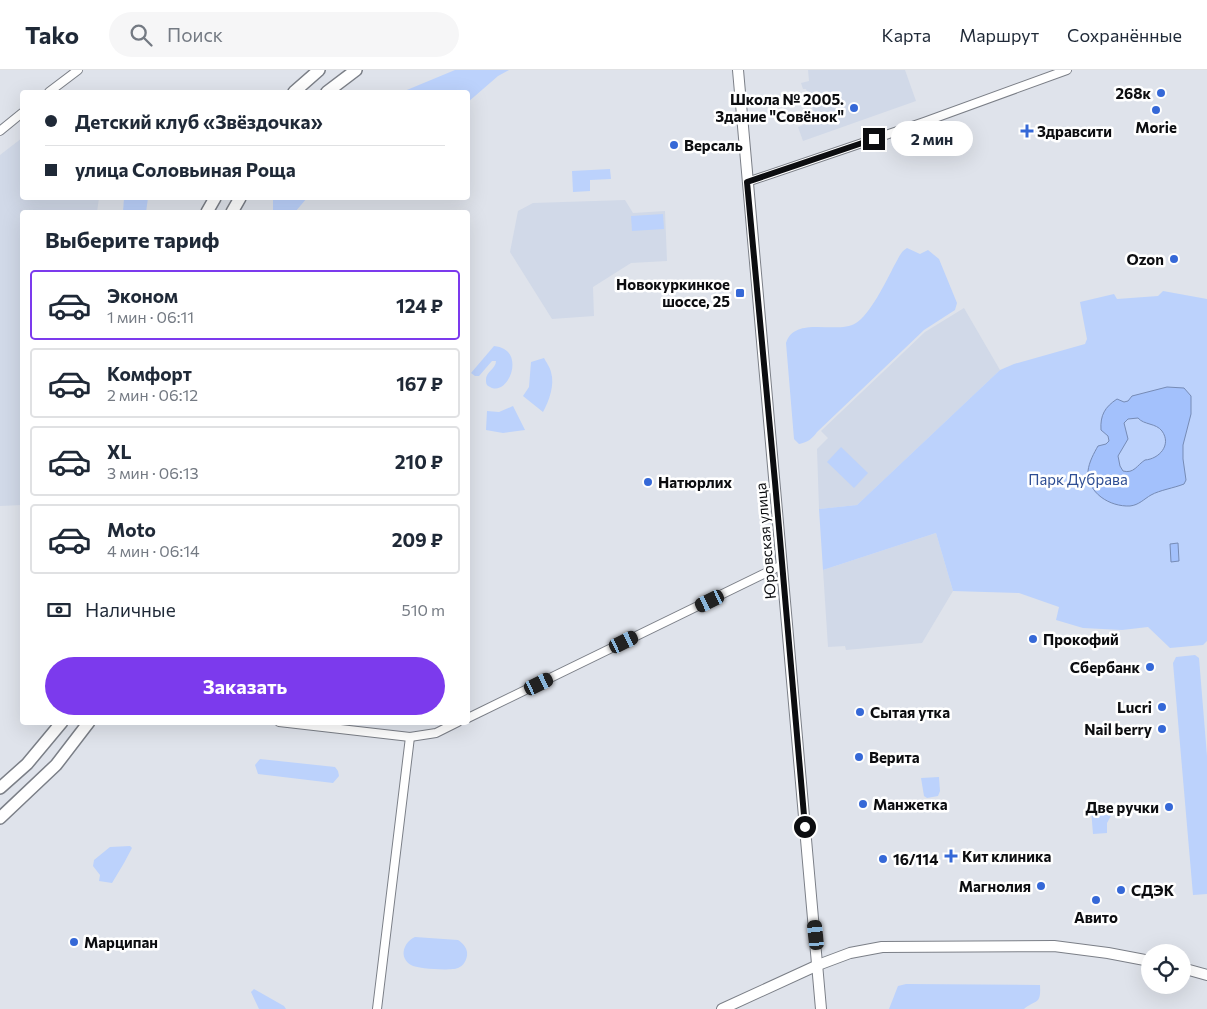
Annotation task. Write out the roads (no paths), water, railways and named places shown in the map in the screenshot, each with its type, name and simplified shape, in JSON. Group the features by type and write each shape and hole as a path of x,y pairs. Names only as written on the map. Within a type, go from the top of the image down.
{"main road":[{"path":"296,90 319,70"},
{"path":"330,90 356,70"},
{"path":"0,788 27,764 60,725"},
{"path":"0,818 56,765 87,725"}],"street":[{"path":"52,90 78,70"},
{"name":"Юровская улица","path":"738,70 821,1009"},
{"path":"747,182 924,122 1067,70"},
{"path":"0,131 20,115"},
{"path":"470,717 782,565"},
{"path":"305,725 410,737 436,733 452,725"},
{"path":"378,1009 410,737"},
{"path":"722,1009 818,965 863,950 882,947 1054,946 1141,959"},
{"path":"1191,971 1207,975"}],"place":[{"name":"268к","path":"1161,93"},
{"name":"Школа № 2005. Здание \"Совёнок\"","path":"854,108"},
{"name":"Morie","path":"1156,110"},
{"name":"Здравсити","path":"1027,131"},
{"name":"Версаль","path":"674,145"},
{"name":"Ozon","path":"1174,259"},
{"name":"Новокуркинкое шоссе, 25","path":"740,293"},
{"name":"Натюрлих","path":"648,482"},
{"name":"Прокофий","path":"1033,639"},
{"name":"Сбербанк","path":"1150,667"},
{"name":"Lucri","path":"1162,707"},
{"name":"Сытая утка","path":"860,712"},
{"name":"Nail berry","path":"1162,729"},
{"name":"Верита","path":"859,757"},
{"name":"Манжетка","path":"863,804"},
{"name":"Две ручки","path":"1169,807"},
{"name":"Кит клиника","path":"951,856"},
{"name":"16/114","path":"883,859"},
{"name":"Магнолия","path":"1041,886"},
{"name":"СДЭК","path":"1121,890"},
{"name":"Авито","path":"1096,900"},
{"name":"Марципан","path":"74,942"}],"park label":[{"name":"Парк Дубрава","path":"1078,479"}]}
